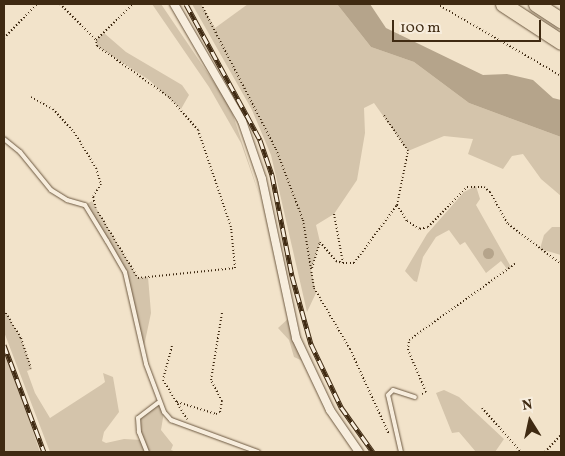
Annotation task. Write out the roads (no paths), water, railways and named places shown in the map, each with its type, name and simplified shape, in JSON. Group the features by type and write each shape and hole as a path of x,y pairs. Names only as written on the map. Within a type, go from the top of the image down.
{"highway":[{"path":"503,4 561,42"},
{"path":"524,4 561,31"},
{"path":"536,4 561,20"}],"street":[{"path":"174,4 242,121 262,179 296,338 330,410 359,452"}],"lane":[{"path":"4,139 20,152 51,190 67,200 85,205 120,262 129,284 158,403 172,420 258,452"},
{"path":"401,452 388,395 393,390 415,397"},
{"path":"147,452 139,432 138,418 158,403"}],"railway":[{"path":"186,4 260,140 272,175 292,276 311,344 341,407 373,452"},
{"path":"4,345 44,452"}]}
